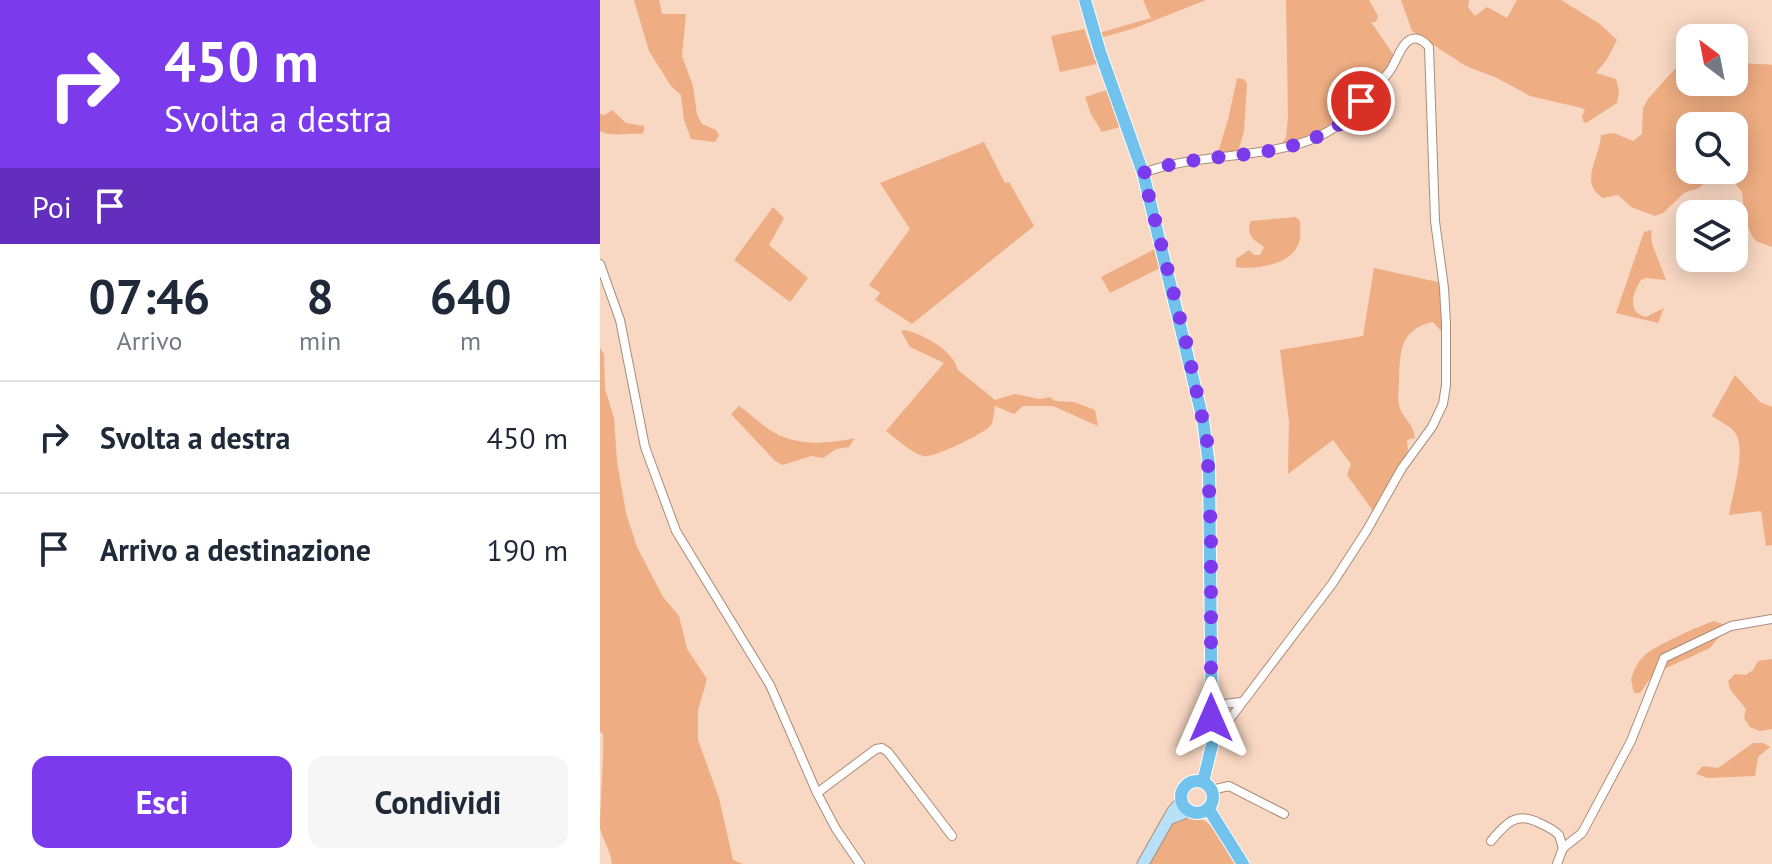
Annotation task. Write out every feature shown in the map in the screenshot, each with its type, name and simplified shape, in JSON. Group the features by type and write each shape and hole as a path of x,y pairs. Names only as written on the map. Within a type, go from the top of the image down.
{"main road":[{"path":"1085,0 1143,173 1186,342 1207,440 1212,745 1207,786 1213,798 1208,808 1200,812 1185,806 1181,793 1186,785 1194,781 1207,786"},
{"path":"1208,808 1243,864"}],"street":[{"path":"1143,173 1174,162 1275,151 1321,135 1345,119 1390,71 1408,41 1415,38 1423,40 1429,47 1435,221 1446,323 1443,404 1432,427 1402,468 1332,584 1241,702 1212,745"},
{"path":"600,264 620,320 645,447 676,531 770,685 817,793 860,864"},
{"path":"1557,864 1563,848 1582,833 1631,741 1664,658 1731,626 1772,619"},
{"path":"1211,702 1241,702"},
{"path":"817,793 876,749 882,748 952,836"},
{"path":"1207,786 1229,786 1284,814"},
{"path":"1143,864 1167,821 1185,806"},
{"path":"1491,841 1507,823 1516,818 1527,818 1554,830 1563,848"}],"shaded area":[{"path":"634,0 659,0 662,14 686,14 682,56 693,86 697,115 702,124 716,130 719,135 715,142 691,139 684,120 681,95 671,86 649,51"},
{"path":"1143,0 1206,0 1100,38 1099,33 1151,18"},
{"path":"1286,0 1369,0 1378,16 1376,22 1371,22 1395,57 1367,94 1341,120 1320,132 1280,146 1286,138 1288,116"},
{"path":"1401,0 1469,0 1468,7 1475,16 1487,7 1507,18 1517,0 1561,0 1600,24 1617,40 1596,73 1616,79 1619,91 1617,103 1586,123 1582,108 1530,96 1466,66 1412,31"},
{"path":"1084,29 1097,64 1060,72 1051,36"},
{"path":"1748,63 1772,65 1772,247 1756,241 1752,236 1748,226 1748,200 1743,200 1742,192 1736,184 1748,184 1748,112 1676,112 1676,184 1703,184 1684,193 1663,213 1655,216 1631,207 1618,195 1603,198 1596,192 1591,178 1601,135 1614,133 1633,141 1642,134 1643,108 1676,68 1676,96 1748,96"},
{"path":"1237,78 1247,83 1244,131 1238,152 1217,155 1228,120"},
{"path":"1107,90 1120,127 1102,132 1085,97"},
{"path":"612,110 626,123 644,126 642,134 600,131 600,114 605,115"},
{"path":"984,142 1005,183 1009,182 1034,226 912,324 875,300 880,293 869,285 910,229 880,183"},
{"path":"773,207 784,218 769,245 808,278 790,302 734,260"},
{"path":"1296,217 1300,221 1300,237 1293,253 1270,265 1236,267 1236,259 1249,250 1254,255 1260,255 1264,247 1250,234 1251,221"},
{"path":"1651,230 1652,244 1666,280 1641,280 1633,302 1636,311 1646,317 1664,308 1658,323 1616,313 1644,232"},
{"path":"1155,249 1160,268 1110,293 1101,277"},
{"path":"1374,268 1442,283 1444,334 1433,322 1414,330 1404,343 1398,402 1415,438 1407,440 1408,451 1373,511 1347,475 1351,464 1333,440 1288,474 1289,422 1280,350 1363,336"},
{"path":"906,330 944,350 958,370 995,400 1015,394 1074,402 1095,410 1098,426 1053,406 1023,406 1014,414 995,406 991,425 980,434 937,454 918,454 886,431 944,363 910,347 901,331"},
{"path":"600,348 604,354 605,389 614,418 617,462 626,513 637,547 663,597 679,616 687,649 707,679 698,710 698,740 719,798 733,860 743,864 612,864 600,828 603,734 600,732"},
{"path":"1735,375 1760,402 1772,407 1772,545 1766,546 1761,511 1729,515 1740,448 1734,431 1712,416"},
{"path":"739,406 770,430 794,440 835,442 855,438 849,447 836,449 823,458 811,456 783,465 775,461 731,414"},
{"path":"1714,621 1725,625 1725,630 1710,648 1656,670 1640,693 1634,693 1631,679 1644,656 1688,631"},
{"path":"1772,659 1772,729 1760,731 1750,727 1744,718 1746,709 1730,689 1728,681 1735,674 1746,675 1758,661"},
{"path":"1753,743 1770,747 1758,757 1755,776 1708,778 1696,774 1703,766 1718,768"},
{"path":"1188,816 1211,826 1236,864 1148,864 1174,821"}],"route":[{"path":"1211,718 1211,535 1207,440 1186,342 1143,173 1174,162 1275,151 1336,127 1361,101"}]}
